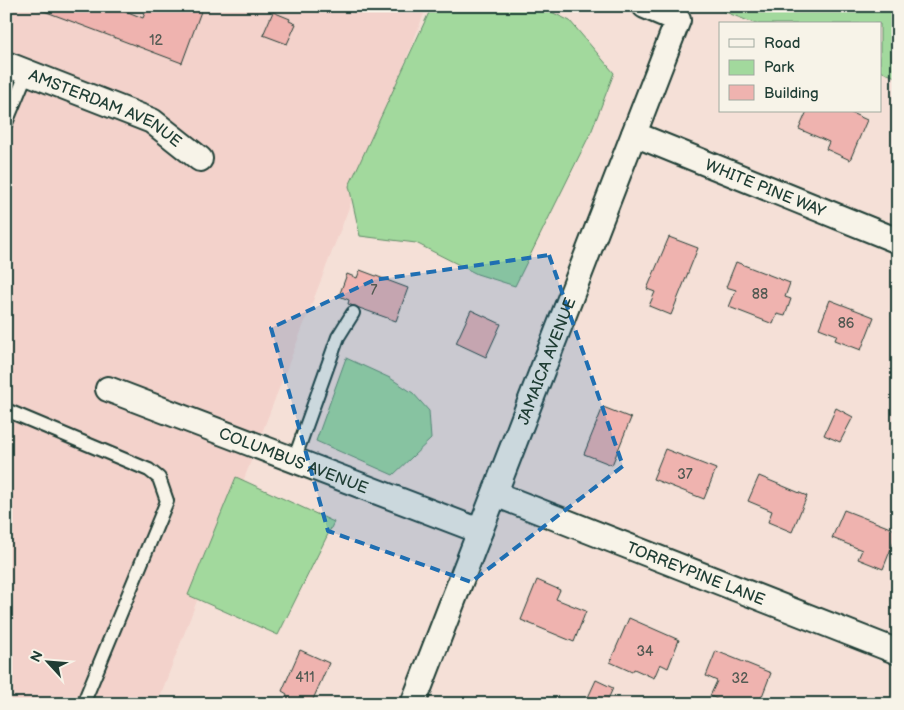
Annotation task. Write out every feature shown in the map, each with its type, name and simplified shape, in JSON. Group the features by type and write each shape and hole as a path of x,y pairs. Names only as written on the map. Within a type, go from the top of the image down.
{"street":[{"name":"JAMAICA AVENUE","path":"413,704 678,20 644,6"},
{"name":"AMSTERDAM AVENUE","path":"17,68 152,121 200,159"},
{"name":"WHITE PINE WAY","path":"634,134 898,241"},
{"name":"COLUMBUS AVENUE","path":"108,389 480,531"},
{"name":"TORREYPINE LANE","path":"495,494 898,652"}],"lane":[{"path":"6,123 17,68"},
{"path":"294,460 338,337 353,313"},
{"path":"6,410 149,470 159,478 167,501 83,704"}],"highlighted area":[{"path":"549,255 623,466 471,582 328,531 271,328 374,280"}],"shaded area":[{"path":"6,6 427,6 157,704 6,704"}],"green space":[{"path":"432,6 539,6 570,21 614,73 592,130 515,286 477,274 416,243 360,236 349,186"},
{"path":"710,6 898,6 898,78 882,72 882,22 751,22"},
{"path":"346,358 390,378 413,393 429,411 431,439 393,475 316,441"},
{"path":"236,477 334,522 278,635 188,595"}],"building":[{"path":"36,6 113,6 143,18 148,6 203,6 182,63 36,8"},
{"path":"273,12 290,19 289,21 296,24 287,44 263,35"},
{"path":"807,112 849,112 867,120 850,160 826,149 829,142 799,129"},
{"path":"669,237 698,248 671,315 649,306 655,292 647,289"},
{"path":"736,262 790,283 785,297 791,299 785,316 777,314 773,324 729,307 736,290 726,287"},
{"path":"360,270 408,288 396,321 348,304 349,300 339,296 347,274 357,278"},
{"path":"830,300 874,317 861,350 835,340 837,335 819,328"},
{"path":"471,310 501,324 486,357 456,343"},
{"path":"603,407 631,418 612,465 584,454"},
{"path":"836,408 853,417 840,442 824,435"},
{"path":"665,449 716,469 704,499 653,479"},
{"path":"759,476 807,496 792,532 768,522 772,511 748,501"},
{"path":"844,510 898,531 883,569 858,559 862,550 832,538"},
{"path":"537,580 560,590 556,599 586,611 574,642 521,620"},
{"path":"629,618 679,640 668,668 660,664 654,678 634,669 632,672 610,662"},
{"path":"300,650 329,663 311,704 283,704 287,694 282,691"},
{"path":"716,651 771,673 759,704 728,704 710,696 717,681 706,676"},
{"path":"596,680 613,688 606,704 585,704"}]}
